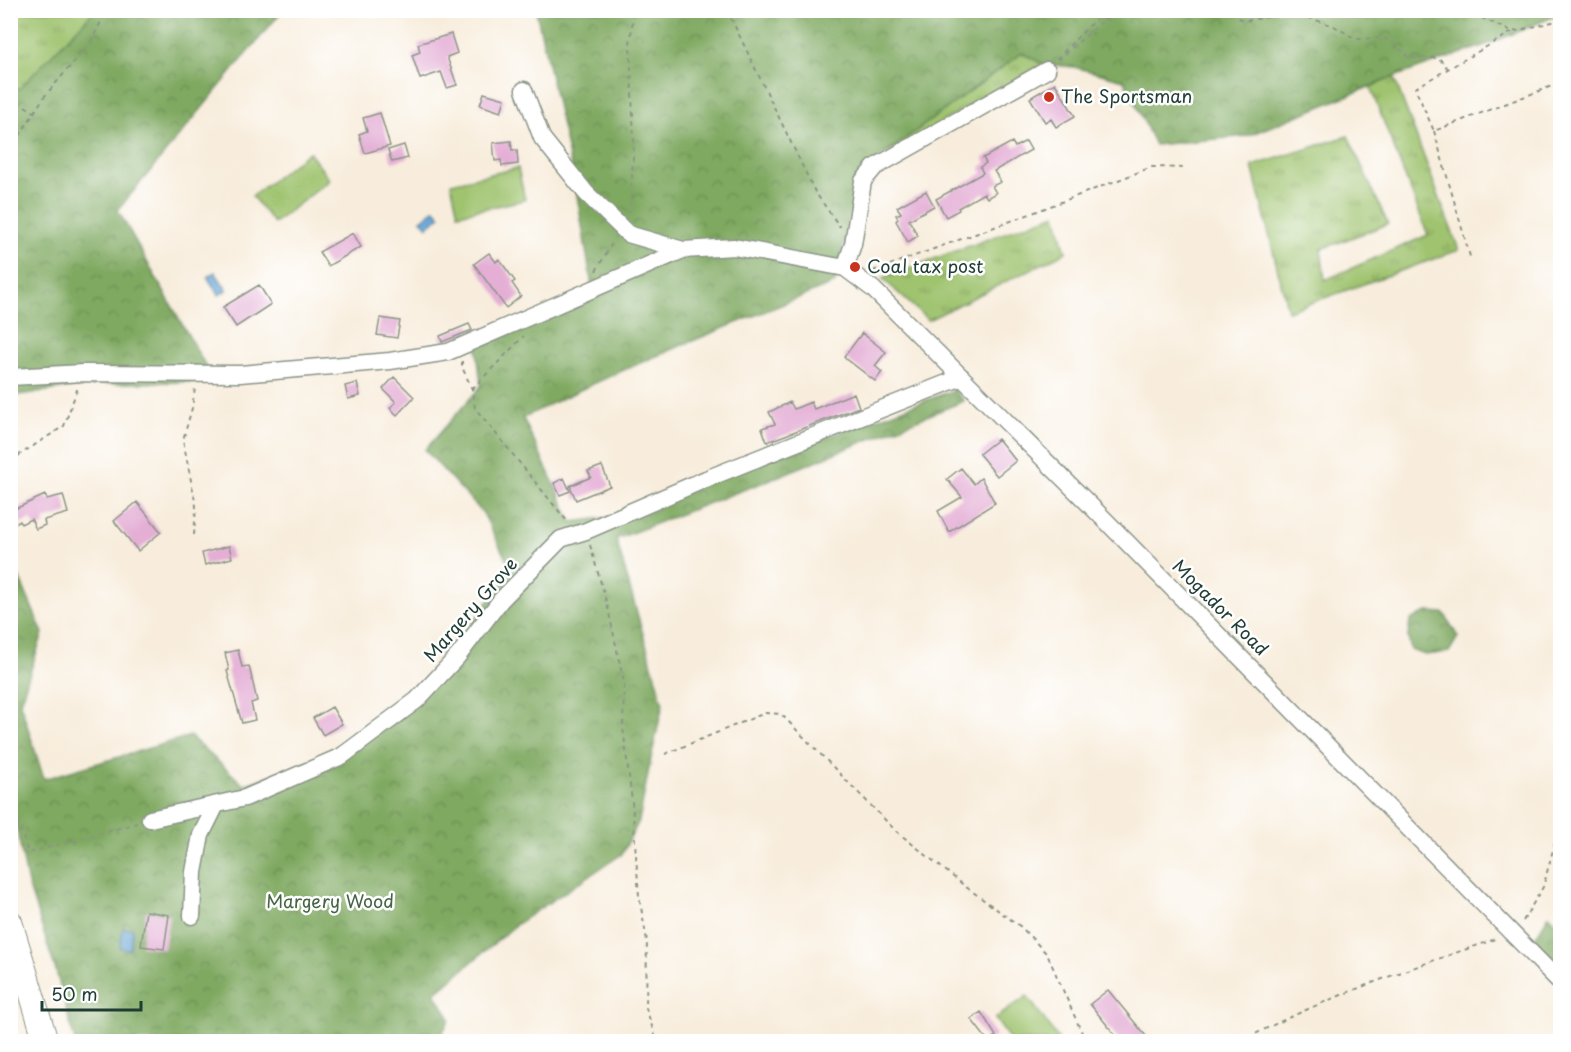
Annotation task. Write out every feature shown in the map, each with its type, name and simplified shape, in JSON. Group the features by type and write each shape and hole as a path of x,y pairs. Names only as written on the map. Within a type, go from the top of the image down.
{"highway":[{"path":"10,922 46,1041"}],"street":[{"path":"525,90 542,138 586,193 628,234 683,250 734,247 851,272 863,181 875,167 1047,70"},
{"path":"10,377 83,373 240,374 372,363 448,352 462,348 683,250"},
{"name":"Mogador Road","path":"851,272 873,289 1123,538 1560,982"},
{"name":"Margery Grove","path":"150,819 245,798 342,756 417,700 458,656 501,600 561,539 586,531 706,479 962,377"},
{"path":"192,916 194,872 201,835 216,805"}],"path":[{"path":"10,151 44,97 90,43 107,10"},
{"path":"593,276 630,211 634,141 630,44 634,10"},
{"path":"726,10 815,192 853,244"},
{"path":"1047,70 1104,10"},
{"path":"1104,20 1110,10"},
{"path":"1047,70 1104,20 1124,10"},
{"path":"1235,10 1236,16 1244,21 1294,12 1334,26 1356,39 1384,38 1398,46 1409,58 1438,58 1448,69"},
{"path":"1465,10 1512,32"},
{"path":"1471,260 1434,131 1415,88 1512,32 1560,21"},
{"path":"1434,131 1560,83"},
{"path":"10,96 34,112"},
{"path":"851,272 1023,217 1152,167 1186,168"},
{"path":"471,389 528,332"},
{"path":"462,348 462,367 471,389 475,408 569,523 586,531 608,608 624,683 623,727 633,812 639,896 647,941 646,1008 657,1041"},
{"path":"10,461 64,426 83,373"},
{"path":"194,535 196,506 183,440 192,408 197,374"},
{"path":"665,754 765,713 781,714 896,831 1021,927 1047,954 1086,1041"},
{"path":"10,794 28,853 150,819"},
{"path":"1240,1041 1365,986 1512,933 1522,922 1544,887 1560,824"}],"green space":[{"path":"11,11 116,11 32,107 11,91"},
{"path":"94,11 282,11 118,210 214,381 97,384 11,396 10,83 19,89"},
{"name":"Margery Wood","path":"536,11 1560,11 1560,14 1491,43 1394,77 1247,136 1155,145 1124,80 1074,67 1043,64 1022,53 859,173 835,283 638,364 523,418 572,522 611,517 954,390 964,401 616,539 663,704 639,821 622,854 517,924 435,993 450,1019 440,1041 75,1041 56,971 28,884 11,802 10,556 43,633 20,703 44,779 190,736 244,785 328,755 421,689 512,571 483,513 425,450 481,386 476,342 593,292 575,184"},
{"path":"1022,53 1043,64 879,158"},
{"path":"1394,77 1459,250 1288,311 1252,166 1348,136 1388,224 1321,249 1325,280 1428,235 1370,87"},
{"path":"309,152 330,180 274,223 252,196"},
{"path":"518,168 525,200 458,214 451,183"},
{"path":"1056,214 1066,252 928,320 882,278"},
{"path":"1427,612 1444,613 1458,637 1449,652 1425,655 1411,650 1408,637 1410,620"},
{"path":"1549,915 1560,926 1560,966 1534,940"},
{"path":"1027,996 1060,1041 1011,1041 995,1019"}],"water":[{"path":"435,209 441,216 427,227 421,220"},
{"path":"215,272 227,290 219,295 207,277"},
{"path":"123,928 133,929 130,949 120,948"}],"building":[{"path":"451,34 457,53 447,57 457,85 447,88 441,72 420,79 412,55 420,52 418,44"},
{"path":"1055,83 1075,116 1056,127 1051,119 1045,122 1030,98"},
{"path":"484,93 505,99 501,112 480,105"},
{"path":"380,113 390,146 365,153 359,134 367,131 363,118"},
{"path":"511,141 512,150 517,150 518,164 502,166 501,160 495,161 493,143"},
{"path":"1026,141 1031,150 994,171 1001,182 992,186 996,193 987,198 984,193 946,217 936,199 983,173 980,167 986,163 983,158 1012,142 1015,147"},
{"path":"404,145 408,158 392,162 388,150"},
{"path":"926,191 934,206 909,220 918,236 908,242 896,221 898,219 896,215 901,213 897,207"},
{"path":"353,233 361,247 328,266 319,252"},
{"path":"489,253 496,262 499,259 515,281 512,283 521,296 506,308 474,264"},
{"path":"259,285 271,304 236,327 223,307"},
{"path":"380,318 400,321 397,338 377,335"},
{"path":"469,324 472,330 442,342 440,336"},
{"path":"862,333 886,352 875,366 882,372 875,381 844,357"},
{"path":"394,377 414,397 397,415 390,408 396,402 383,389"},
{"path":"357,383 360,396 348,399 345,386"},
{"path":"854,393 859,407 767,442 762,428 775,424 769,412 790,402 794,409 811,402 814,409"},
{"path":"998,439 1016,461 997,476 979,454"},
{"path":"602,466 610,486 576,500 570,486 591,477 588,471"},
{"path":"961,468 974,484 981,478 995,503 949,532 938,511 962,497 947,479"},
{"path":"564,478 570,491 560,495 554,483"},
{"path":"45,495 47,499 63,495 68,513 44,520 45,525 36,529 31,519 21,524 20,521 10,525 10,512"},
{"path":"137,502 161,532 138,551 114,521"},
{"path":"229,546 232,558 205,565 202,553"},
{"path":"238,650 242,667 249,666 257,701 251,703 255,720 242,723 227,671 229,670 225,653"},
{"path":"332,707 342,724 323,735 313,718"},
{"path":"146,911 169,915 164,949 141,946"},
{"path":"1108,990 1150,1041 1120,1041 1090,1004"},
{"path":"981,1012 996,1036 988,1041 971,1019"}],"place":[{"name":"The Sportsman","path":"1049,97"},
{"name":"Coal tax post","path":"855,267"}]}
